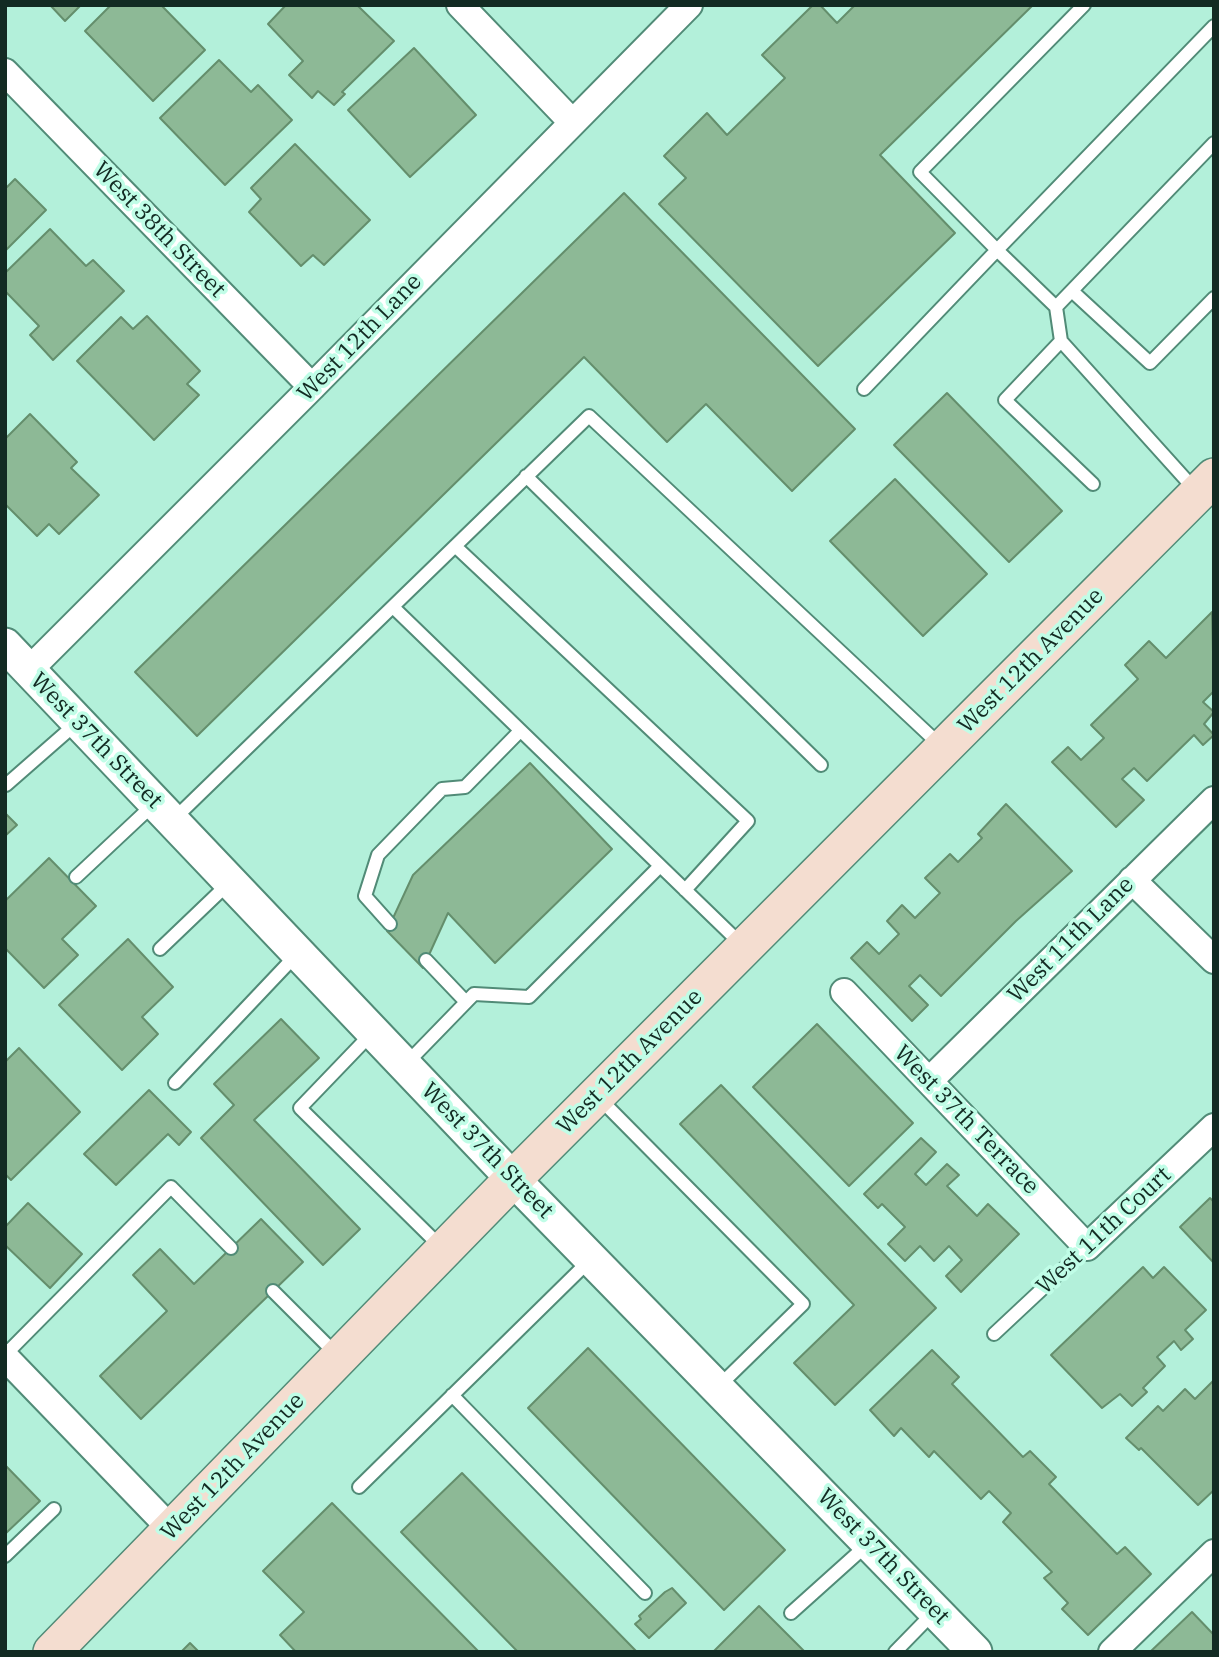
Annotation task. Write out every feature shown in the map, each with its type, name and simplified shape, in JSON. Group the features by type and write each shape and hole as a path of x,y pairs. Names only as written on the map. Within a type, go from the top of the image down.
{"main road":[{"name":"West 12th Avenue","path":"52,1652 513,1179 944,749 1209,493"}],"street":[{"path":"460,5 572,122"},
{"name":"West 12th Lane","path":"12,653 312,387 689,5"},
{"name":"West 38th Street","path":"5,72 312,387"},
{"name":"West 37th Street","path":"12,653 513,1179 975,1652"},
{"name":"West 11th Lane","path":"929,1081 1214,800"},
{"path":"1132,880 1214,960"},
{"name":"West 37th Terrace","path":"844,992 1087,1247"},
{"name":"West 11th Court","path":"1087,1247 1214,1127"},
{"path":"5,1356 172,1530"},
{"path":"1112,1652 1214,1553"}],"lane":[{"path":"1084,5 920,172 1056,307 1061,341 1209,493"},
{"path":"864,389 1214,26"},
{"path":"1056,307 1214,143"},
{"path":"1072,290 1150,363 1214,298"},
{"path":"1061,341 1005,400 1093,484"},
{"path":"76,877 164,812 393,607 589,416 944,749"},
{"path":"526,476 821,765"},
{"path":"455,546 748,821 684,890"},
{"path":"393,607 745,947"},
{"path":"6,785 78,722"},
{"path":"390,923 365,896 378,855 442,789 465,787 520,731"},
{"path":"405,1065 474,993 529,997 660,866"},
{"path":"160,949 230,881"},
{"path":"175,1083 298,953"},
{"path":"426,960 466,1002"},
{"path":"373,1031 300,1108 443,1250"},
{"path":"596,1096 803,1304 718,1388"},
{"path":"5,1356 170,1187 231,1248"},
{"name":"West 11th Court","path":"994,1334 1087,1247"},
{"path":"359,1487 592,1259"},
{"path":"273,1291 339,1358"},
{"path":"452,1395 645,1592"},
{"path":"5,1556 54,1509"},
{"path":"791,1613 869,1543"},
{"path":"895,1652 935,1611"}],"building":[{"path":"50,5 81,5 65,21"},
{"path":"111,5 161,5 205,50 153,101 85,31"},
{"path":"286,5 357,5 394,41 342,92 345,94 334,105 318,91 312,98 289,75 303,61 268,24"},
{"path":"813,5 820,5 837,23 855,5 1033,5 880,155 955,233 818,366 659,204 686,178 664,156 707,113 727,135 785,78 762,55"},
{"path":"414,48 476,115 410,177 348,110"},
{"path":"219,60 251,92 258,85 292,120 225,185 160,118"},
{"path":"295,144 370,220 324,265 313,255 301,266 249,212 261,199 251,188"},
{"path":"15,179 46,210 5,251 5,186"},
{"path":"624,193 855,429 792,491 706,404 667,442 584,357 197,736 135,672"},
{"path":"50,229 86,266 93,260 124,291 53,360 30,335 39,326 5,291 5,273"},
{"path":"147,316 200,371 187,384 199,395 154,440 77,361 121,317 133,329"},
{"path":"947,393 1062,511 1009,562 894,445"},
{"path":"30,414 77,462 71,468 99,495 59,534 49,524 37,536 5,504 5,439"},
{"path":"895,479 987,574 923,636 830,541"},
{"path":"1212,612 1214,691 1203,702 1214,712 1204,724 1214,735 1203,745 1194,735 1147,781 1134,768 1122,779 1144,800 1116,827 1052,762 1068,747 1081,760 1104,738 1091,725 1138,679 1125,665 1149,641 1166,658"},
{"path":"530,763 612,849 495,963 448,913 423,968 387,931 413,875"},
{"path":"1006,804 1072,871 1016,921 941,996 920,975 909,986 928,1005 912,1021 851,958 867,942 879,954 899,934 887,921 902,905 915,918 940,893 925,878 950,854 958,862 982,838 978,834"},
{"path":"5,813 17,825 5,836"},
{"path":"49,858 96,906 62,939 78,955 44,988 5,948 5,901"},
{"path":"128,939 173,987 142,1017 158,1034 122,1070 59,1005"},
{"path":"281,1019 319,1058 254,1120 360,1229 323,1265 201,1138 234,1105 214,1084"},
{"path":"817,1024 913,1123 849,1186 753,1087"},
{"path":"19,1048 80,1112 11,1180 5,1174 5,1062"},
{"path":"721,1085 936,1308 835,1405 794,1363 854,1305 680,1124"},
{"path":"149,1090 191,1132 179,1145 168,1134 116,1185 84,1154"},
{"path":"921,1138 936,1152 915,1174 926,1185 947,1164 959,1175 947,1186 977,1216 988,1204 1019,1234 961,1292 946,1276 962,1260 949,1246 934,1261 920,1246 905,1261 888,1244 905,1227 882,1204 878,1208 864,1194"},
{"path":"1210,1198 1214,1202 1214,1263 1180,1227"},
{"path":"28,1203 82,1254 50,1288 5,1245 5,1227"},
{"path":"261,1219 303,1262 141,1419 100,1376 167,1311 133,1275 160,1249 194,1284"},
{"path":"1143,1267 1153,1278 1164,1267 1206,1310 1185,1330 1193,1339 1181,1350 1174,1341 1157,1357 1165,1366 1143,1388 1147,1392 1132,1406 1120,1394 1102,1408 1051,1355"},
{"path":"588,1348 785,1550 724,1610 528,1408"},
{"path":"932,1350 959,1377 952,1384 1023,1457 1030,1451 1056,1477 1049,1484 1117,1554 1125,1547 1151,1574 1088,1635 1062,1609 1068,1603 1044,1578 1052,1572 1003,1522 1011,1513 989,1491 981,1499 934,1451 929,1457 901,1428 894,1436 870,1410"},
{"path":"1214,1380 1214,1490 1198,1505 1141,1448 1139,1450 1126,1438 1158,1406 1163,1411 1185,1389 1195,1399"},
{"path":"5,1465 40,1501 5,1534"},
{"path":"462,1473 637,1652 518,1652 401,1532"},
{"path":"332,1503 479,1652 296,1652 280,1635 304,1612 263,1571"},
{"path":"672,1588 686,1603 649,1638 635,1624 641,1619 639,1616"},
{"path":"759,1606 805,1652 713,1652"},
{"path":"1192,1612 1214,1635 1214,1652 1150,1652"},
{"path":"190,1643 199,1652 181,1652"}]}
